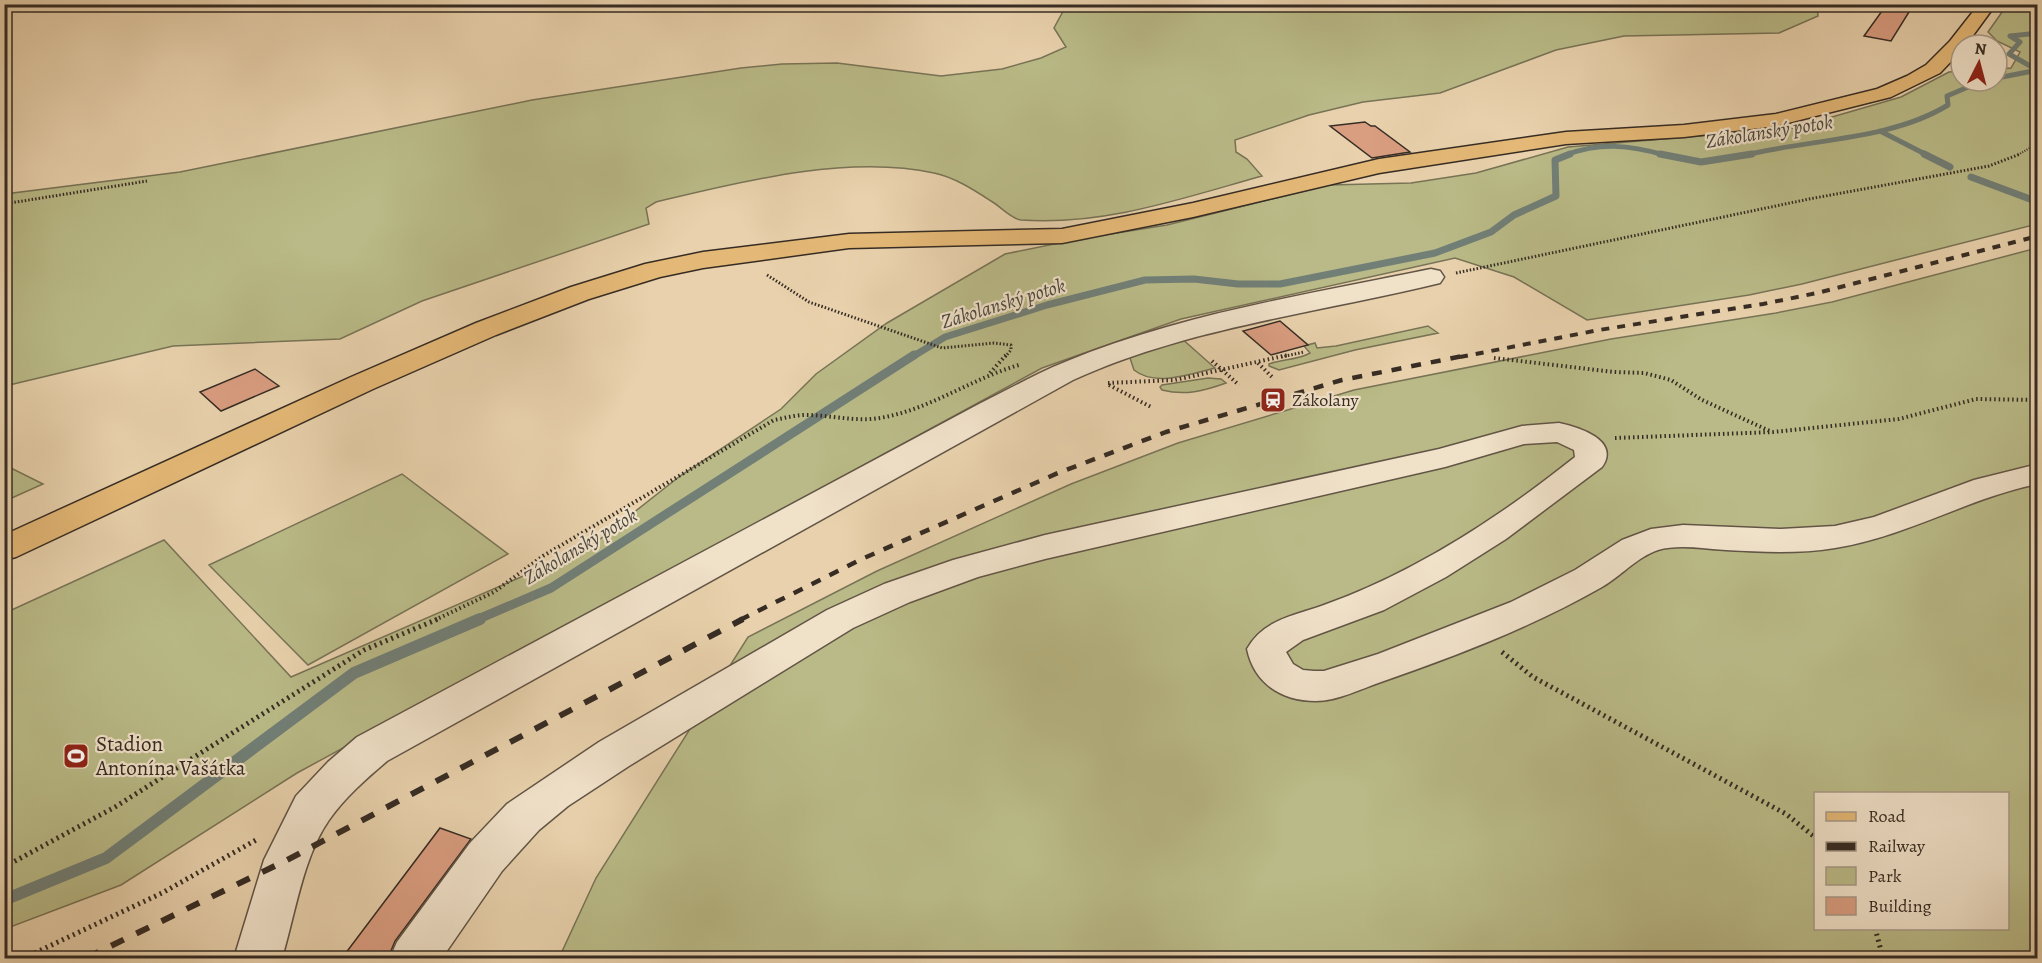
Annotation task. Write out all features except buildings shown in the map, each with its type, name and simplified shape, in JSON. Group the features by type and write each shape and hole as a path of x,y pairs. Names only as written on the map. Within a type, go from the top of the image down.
{"main road":[{"path":"4,549 486,328 580,293 654,270 703,260 849,241 1062,236 1194,210 1378,166 1566,138 1684,130 1776,120 1857,101 1884,93 1914,80 1933,69 1957,45 1988,4"}],"street":[{"path":"258,958 287,860 312,809 343,774 372,749 990,411 1093,375 1173,335 1431,277"},
{"path":"414,958 486,857 524,817 553,794 614,754 840,619 897,593 966,568 1045,547 1445,457 1522,435 1559,432 1578,438 1588,446 1591,460 1558,486 1454,557 1400,588 1368,603 1285,632 1273,639 1266,649 1268,661 1278,675 1295,684 1310,687 1324,686 1477,632 1589,578 1642,544 1666,537 1782,541 1870,531 1900,522 1988,485 2037,474"}],"path":[{"path":"1431,277 1528,260 1809,199 1989,166 2013,158 2037,143"},
{"path":"4,204 147,181"},
{"path":"761,271 809,302 942,348 957,349 1001,343 1011,345 1011,350 989,374"},
{"path":"1093,375 1175,380 1304,352"},
{"path":"1494,358 1614,372 1644,373 1671,380 1702,400 1773,432"},
{"path":"1212,361 1239,386"},
{"path":"4,867 115,807 364,650 466,607 494,592 543,556 774,420 812,415 870,420 898,414 989,374 1029,362"},
{"path":"1257,363 1272,377"},
{"path":"1093,375 1151,407"},
{"path":"1578,438 1773,432 1899,419 1976,399 2037,400"},
{"path":"1477,632 1533,677 1786,814 1814,837"},
{"path":"24,958 162,893 264,835"},
{"path":"1876,930 1883,958"}],"green space":[{"path":"1067,4 1817,4 1818,16 1779,33 1624,36 1556,50 1440,93 1363,102 1309,115 1235,140 1236,152 1247,159 1262,176 1113,215 1052,221 1021,220 964,184 934,173 901,168 866,167 794,173 723,186 656,202 646,208 649,224 422,301 340,339 173,346 5,386 5,194 180,172 532,100 741,68 782,64 837,63 941,76 1002,69 1041,58 1066,47 1054,28"},
{"path":"2007,5 2037,5 2037,224 1802,284 1749,295 1587,320 1514,277 1455,258 1181,319 1042,368 297,773 121,885 5,929 5,613 164,540 291,677 590,547 680,476 781,409 816,374 887,323 1005,254 1167,225 1329,185 1411,183 1476,173 1568,147 1794,128 1901,97 1949,72 1949,93 2009,93 2009,68 2020,52 2009,47 2009,33 1988,32"},
{"path":"2037,248 2037,958 559,958 596,878 748,637 877,571 1071,484 1178,443 1354,390 1611,339 1832,302"},
{"path":"1428,326 1438,333 1355,350 1279,370 1269,366 1274,362 1310,353 1304,346 1315,343 1317,348 1336,346"},
{"path":"1180,337 1215,368 1173,378 1152,378 1134,370 1128,352"},
{"path":"1208,378 1221,379 1226,383 1187,393 1170,392 1160,387 1162,385"},
{"path":"5,465 43,484 5,501"},
{"path":"402,474 508,554 308,665 209,565"}],"waterway":[{"name":"Zákolanský potok","path":"2009,54 2020,42 2010,36 2038,33"},
{"name":"Zákolanský potok","path":"2009,54 2032,67 2033,71 2009,76"},
{"name":"Zákolanský potok","path":"1747,155 1850,137 1902,125 1926,117 1948,105 1947,96 1954,93"},
{"path":"1880,131 1927,155"},
{"name":"Zákolanský potok","path":"1566,155 1591,148 1615,146 1664,155"},
{"name":"Zákolanský potok","path":"912,357 945,337 1047,305 1145,280 1194,279 1238,284 1280,284 1435,253 1491,232 1514,215 1556,196 1555,160 1570,154"},
{"name":"Zákolanský potok","path":"1660,154 1701,162 1747,155"},
{"name":"Zákolanský potok","path":"1747,155 1752,154"},
{"path":"1924,154 1950,167"},
{"path":"1971,177 2038,202"},
{"name":"Zákolanský potok","path":"476,620 551,588 914,355"},
{"name":"Zákolanský potok","path":"4,900 106,858 354,673 480,619"}],"railway":[{"path":"1460,357 1599,330 1763,304 1817,293 2038,236"},
{"path":"740,620 864,558 1058,473 1166,432 1342,380 1468,355"},
{"path":"86,958 287,860 743,619"}],"place":[{"name":"Zákolany","path":"1273,400"},
{"name":"Stadion Antonína Vašátka","path":"76,756"}]}
